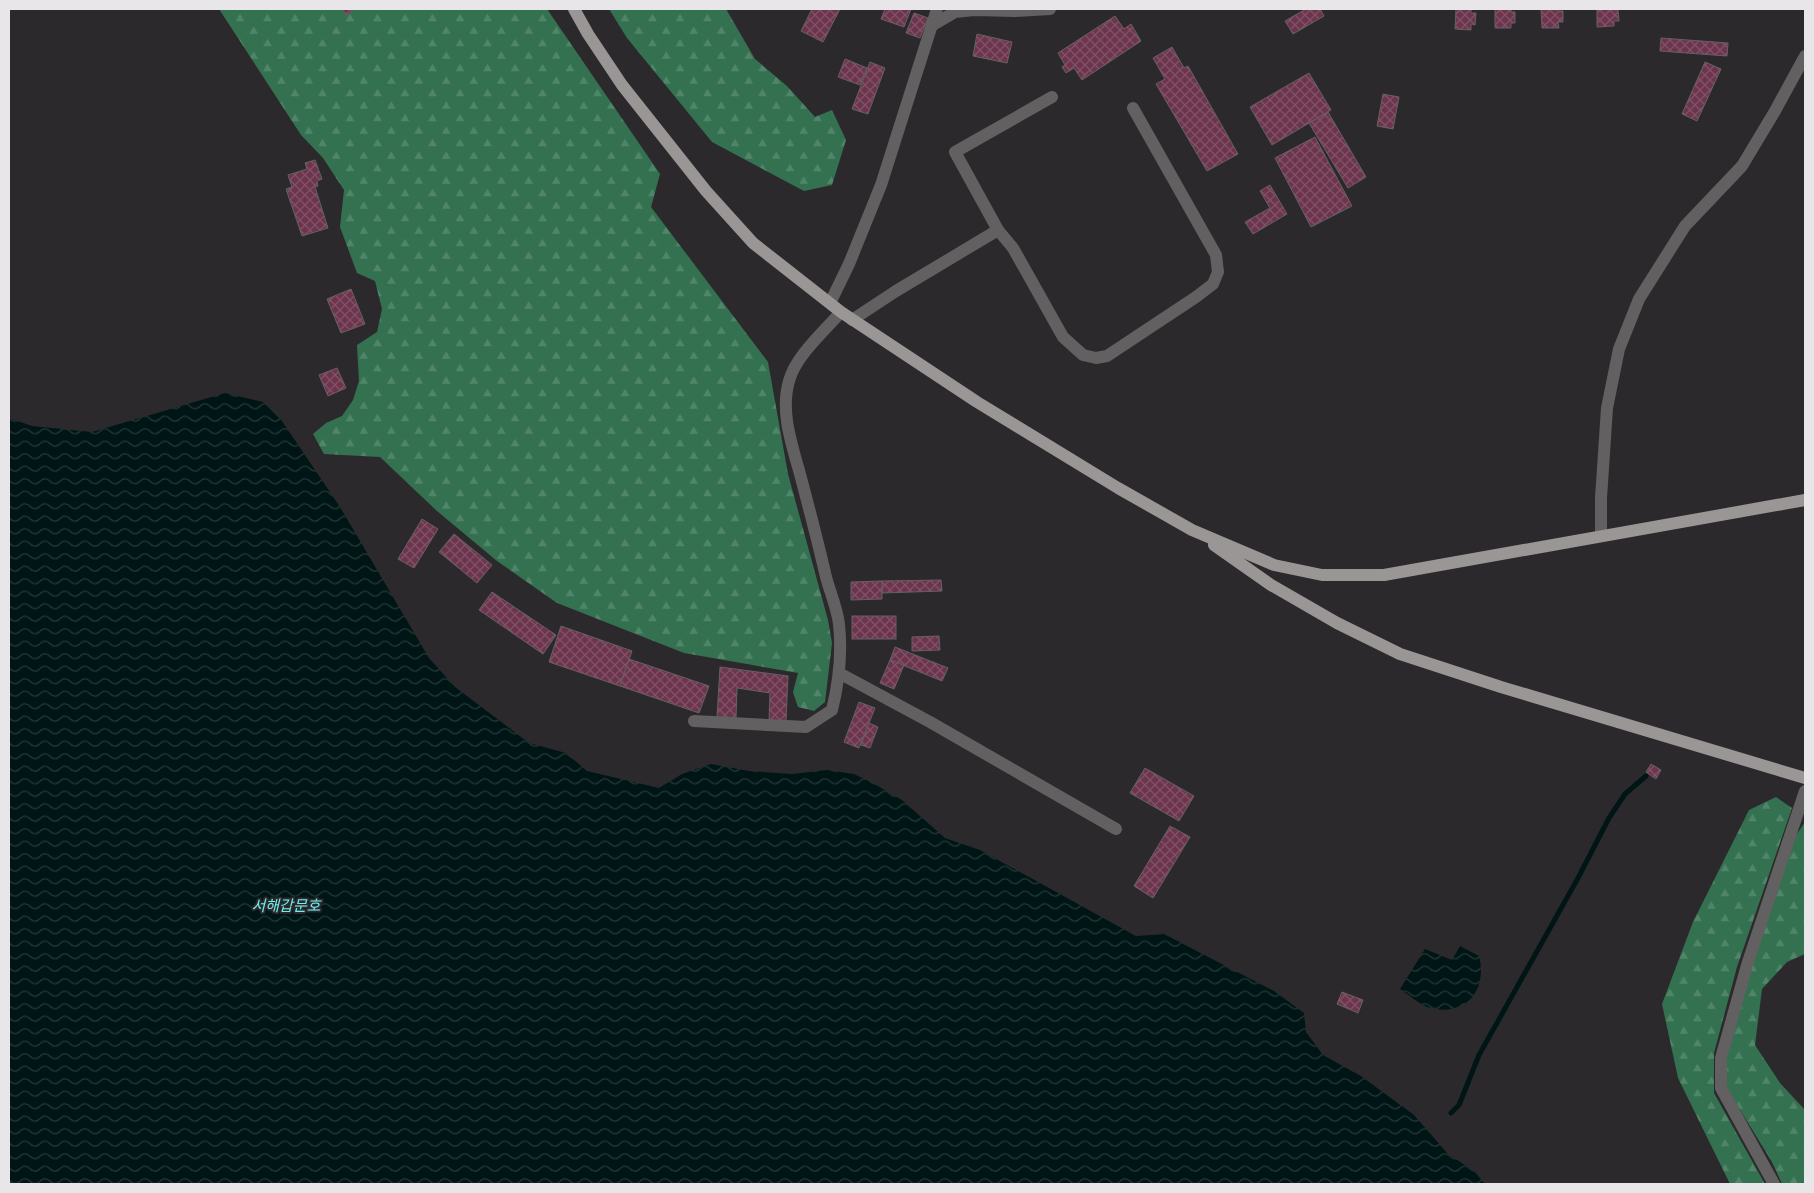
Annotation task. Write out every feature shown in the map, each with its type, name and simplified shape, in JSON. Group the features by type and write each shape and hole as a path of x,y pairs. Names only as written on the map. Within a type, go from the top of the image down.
{"main road":[{"path":"574,9 588,34 622,85 706,191 753,243 840,312 977,402 1118,488 1192,530 1271,585 1336,623 1400,654 1501,687 1805,778"},
{"path":"1192,530 1274,565 1322,575 1384,574 1805,500"}],"street":[{"path":"830,304 849,264 881,185 937,9"},
{"path":"931,26 955,12 974,10 1015,12 1050,9"},
{"path":"1601,536 1606,408 1619,349 1639,299 1685,226 1742,166 1805,56"},
{"path":"1052,97 955,152 998,230 1013,248 1063,338 1083,355 1096,358 1107,356 1196,297 1213,284 1218,272 1216,255 1132,108"},
{"path":"852,320 896,291 998,230"},
{"path":"694,721 806,727 832,710 840,662 839,622 786,420 786,392 789,379 798,363 814,341 840,312"},
{"path":"839,674 930,722 1116,829"},
{"path":"1774,1184 1721,1088 1721,1058 1747,965 1805,791"}],"green space":[{"path":"219,9 547,9 660,174 651,207 768,362 788,474 828,620 832,643 825,702 814,711 798,707 793,692 798,673 684,653 557,603 497,561 437,511 380,457 324,454 313,434 326,423 342,416 353,400 359,381 357,345 377,332 382,309 375,281 357,273 340,227 344,190 323,158 301,135"},
{"path":"609,9 726,9 755,59 787,86 815,117 832,110 846,140 832,185 804,191 712,142 627,38"},
{"path":"1776,797 1792,808 1737,967 1714,1053 1714,1093 1765,1184 1730,1184 1678,1078 1662,1004 1693,922 1749,810"},
{"path":"1805,822 1805,954 1787,962 1762,989 1755,1045 1780,1083 1805,1110 1805,1184 1782,1184 1772,1162 1726,1087 1726,1059 1753,960 1793,840"}],"water":[{"name":"서해갑문호","path":"225,393 263,402 282,421 340,507 429,658 455,687 529,743 566,753 587,771 659,788 682,774 711,764 749,771 792,774 827,770 854,774 902,800 945,838 980,850 1136,936 1164,934 1274,991 1304,1013 1306,1032 1323,1055 1361,1076 1414,1115 1448,1154 1474,1171 1485,1184 9,1184 9,418 32,426 92,432"},
{"path":"1460,946 1479,956 1481,968 1477,990 1464,1004 1443,1010 1430,1008 1400,989 1425,949 1452,960"}],"building":[{"path":"342,9 355,9 347,15"},
{"path":"812,9 840,9 823,42 801,31"},
{"path":"885,9 911,9 904,27 881,19"},
{"path":"1306,9 1320,9 1324,16 1293,34 1285,21"},
{"path":"1456,9 1471,9 1471,13 1476,13 1475,25 1471,24 1471,30 1455,29"},
{"path":"1495,9 1511,9 1511,12 1515,12 1515,23 1511,23 1511,28 1495,28"},
{"path":"1541,9 1558,9 1558,11 1563,11 1563,22 1558,22 1559,28 1542,28"},
{"path":"1597,9 1618,10 1619,21 1614,21 1614,26 1597,27"},
{"path":"914,13 928,18 920,38 906,33"},
{"path":"1115,16 1124,29 1131,24 1141,41 1082,80 1074,68 1066,73 1062,67 1065,65 1058,53"},
{"path":"977,34 1012,42 1007,63 973,56"},
{"path":"1661,38 1728,43 1727,56 1660,51"},
{"path":"1172,47 1184,68 1188,66 1238,154 1207,171 1156,84 1165,79 1153,58"},
{"path":"845,59 867,68 860,85 838,77"},
{"path":"870,62 885,68 868,114 852,109"},
{"path":"1705,62 1721,69 1697,121 1682,114"},
{"path":"1309,73 1331,110 1272,145 1250,107"},
{"path":"1383,94 1399,97 1393,129 1377,126"},
{"path":"1328,112 1366,177 1348,188 1309,123"},
{"path":"1315,137 1352,206 1311,227 1275,158"},
{"path":"315,160 322,179 317,181 318,186 315,187 328,228 302,236 286,189 292,187 288,175 307,169 305,163"},
{"path":"1270,185 1287,214 1253,234 1245,222 1270,208 1260,191"},
{"path":"351,289 365,324 341,333 327,299"},
{"path":"337,368 346,388 328,396 319,375"},
{"path":"422,519 438,529 414,568 398,559"},
{"path":"454,534 492,565 477,583 439,552"},
{"path":"941,580 942,591 882,593 882,581"},
{"path":"882,581 882,599 851,600 851,582"},
{"path":"492,592 556,635 543,654 479,610"},
{"path":"852,616 896,616 896,639 852,639"},
{"path":"561,626 632,651 620,686 549,662"},
{"path":"939,636 940,650 912,651 912,637"},
{"path":"895,647 948,668 942,681 890,660"},
{"path":"629,659 709,686 699,713 620,686"},
{"path":"890,660 904,665 894,689 880,683"},
{"path":"720,667 788,676 786,721 769,720 770,693 737,688 736,718 717,717"},
{"path":"859,702 875,708 859,748 844,742"},
{"path":"869,723 878,727 870,748 861,745"},
{"path":"1651,764 1661,770 1656,779 1646,772"},
{"path":"1145,768 1194,796 1179,821 1130,793"},
{"path":"1170,826 1190,837 1153,898 1134,886"},
{"path":"1342,992 1363,1000 1358,1013 1337,1004"}],"waterway":[{"path":"1451,1113 1459,1105 1479,1055 1578,878 1609,818 1625,794 1646,776"}]}
